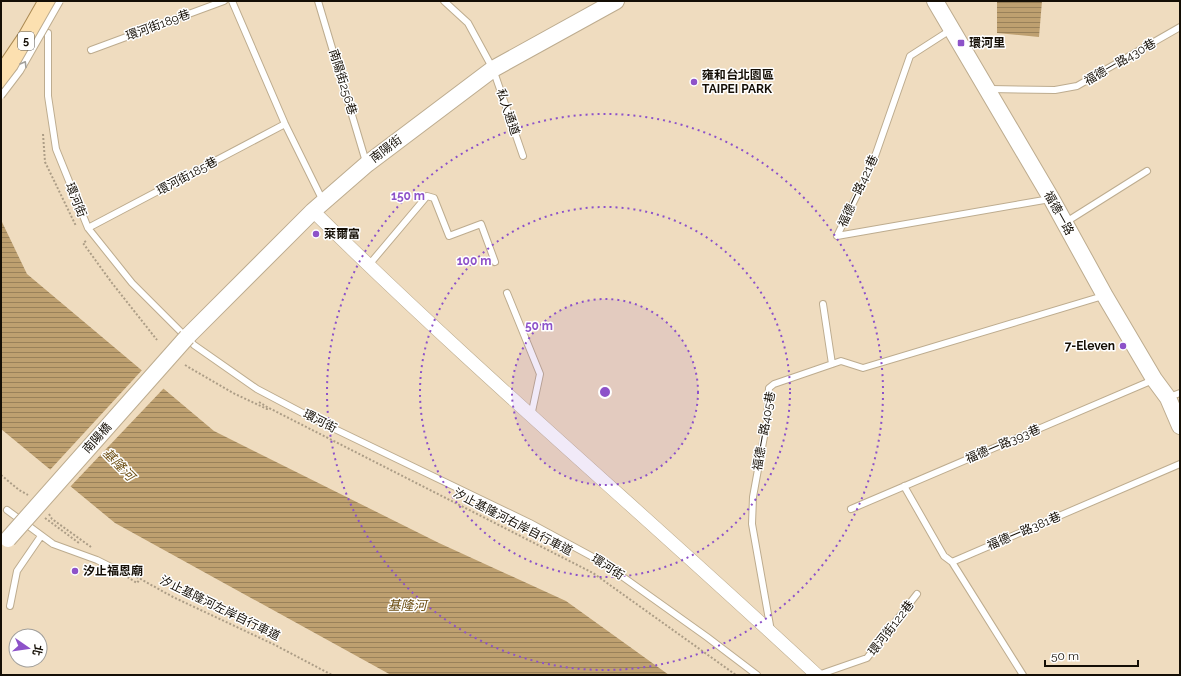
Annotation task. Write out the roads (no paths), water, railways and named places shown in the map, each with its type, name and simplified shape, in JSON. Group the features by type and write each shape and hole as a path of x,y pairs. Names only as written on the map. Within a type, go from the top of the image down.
{"main road":[{"name":"5","path":"1,78 28,38 49,1"}],"street":[{"name":"南陽街","path":"187,337 318,207 367,164 493,69 616,1"},
{"name":"福德一路","path":"935,1 1051,198 1105,296 1154,379 1174,395 1180,426"},
{"path":"318,207 368,266 817,675"},
{"name":"南陽橋","path":"4,542 187,337"}],"lane":[{"path":"1,96 20,71 60,1"},
{"name":"環河街189巷","path":"91,50 224,1"},
{"path":"232,1 286,124 318,207"},
{"name":"南陽街256巷","path":"318,1 367,164"},
{"name":"私人通道","path":"444,1 468,23 493,69 523,156"},
{"name":"福德一路430巷","path":"986,89 1055,90 1077,86 1180,27"},
{"name":"福德一路421巷","path":"952,29 910,56 873,162 837,236 1051,198"},
{"name":"環河街","path":"48,33 48,96 56,149 88,228 132,283 194,345 257,389 312,418 530,523 602,562 707,637 757,675"},
{"name":"環河街185巷","path":"88,228 286,124"},
{"path":"1064,223 1147,171"},
{"path":"368,266 427,196 434,198 449,236 481,224 495,262"},
{"path":"507,293 540,374 531,416"},
{"name":"福德一路405巷","path":"771,632 752,524 752,497 767,420 769,388 774,384 841,361 863,368 1105,296"},
{"path":"823,304 832,364"},
{"name":"福德一路393巷","path":"851,509 1154,379"},
{"name":"福德一路381巷","path":"952,562 1180,464"},
{"path":"904,486 944,556 952,562 1023,675"},
{"path":"7,510 53,544 119,569"},
{"path":"10,606 17,571 42,536"},
{"name":"環河街122巷","path":"817,675 867,658 917,594"}],"water":[{"path":"997,1 1042,1 1039,37 997,33"},
{"name":"基隆河","path":"1,220 27,274 214,431 439,543 566,601 669,675 391,675 115,523 1,429"}],"place":[{"name":"環河里","path":"961,43"},
{"name":"雍和台北園區 TAIPEI PARK","path":"694,82"},
{"name":"萊爾富","path":"316,234"},
{"name":"7-Eleven","path":"1123,346"},
{"name":"汐止福恩廟","path":"75,571"}]}
